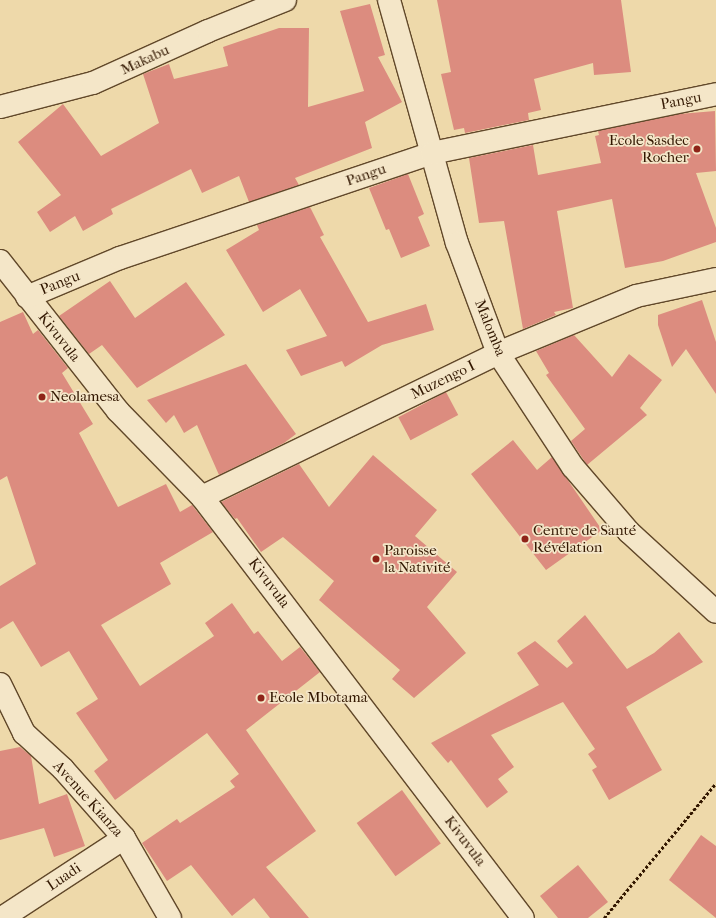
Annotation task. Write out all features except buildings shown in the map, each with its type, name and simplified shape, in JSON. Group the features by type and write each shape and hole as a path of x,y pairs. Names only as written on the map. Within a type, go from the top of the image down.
{"street":[{"name":"Makabu","path":"0,107 93,83 208,31 285,0"},
{"name":"Malomba","path":"389,0 457,243 498,353 578,472 629,532 716,612"},
{"name":"Pangu","path":"27,297 120,258 432,153 716,94"},
{"name":"Kivuvula","path":"0,261 118,411 202,497 523,918"},
{"name":"Muzengo I","path":"202,497 498,353 636,296 716,279"},
{"name":"Avenue Kianza","path":"0,684 24,733 63,769 124,838 170,918"},
{"name":"Luadi","path":"6,918 5,916 124,838"}],"path":[{"path":"604,918 716,783"}],"place":[{"name":"Ecole Sasdec Rocher","path":"697,149"},
{"name":"Neolamesa","path":"42,397"},
{"name":"Centre de Santé Révélation","path":"525,539"},
{"name":"Paroisse la Nativité","path":"376,559"},
{"name":"Ecole Mbotama","path":"261,698"}]}
